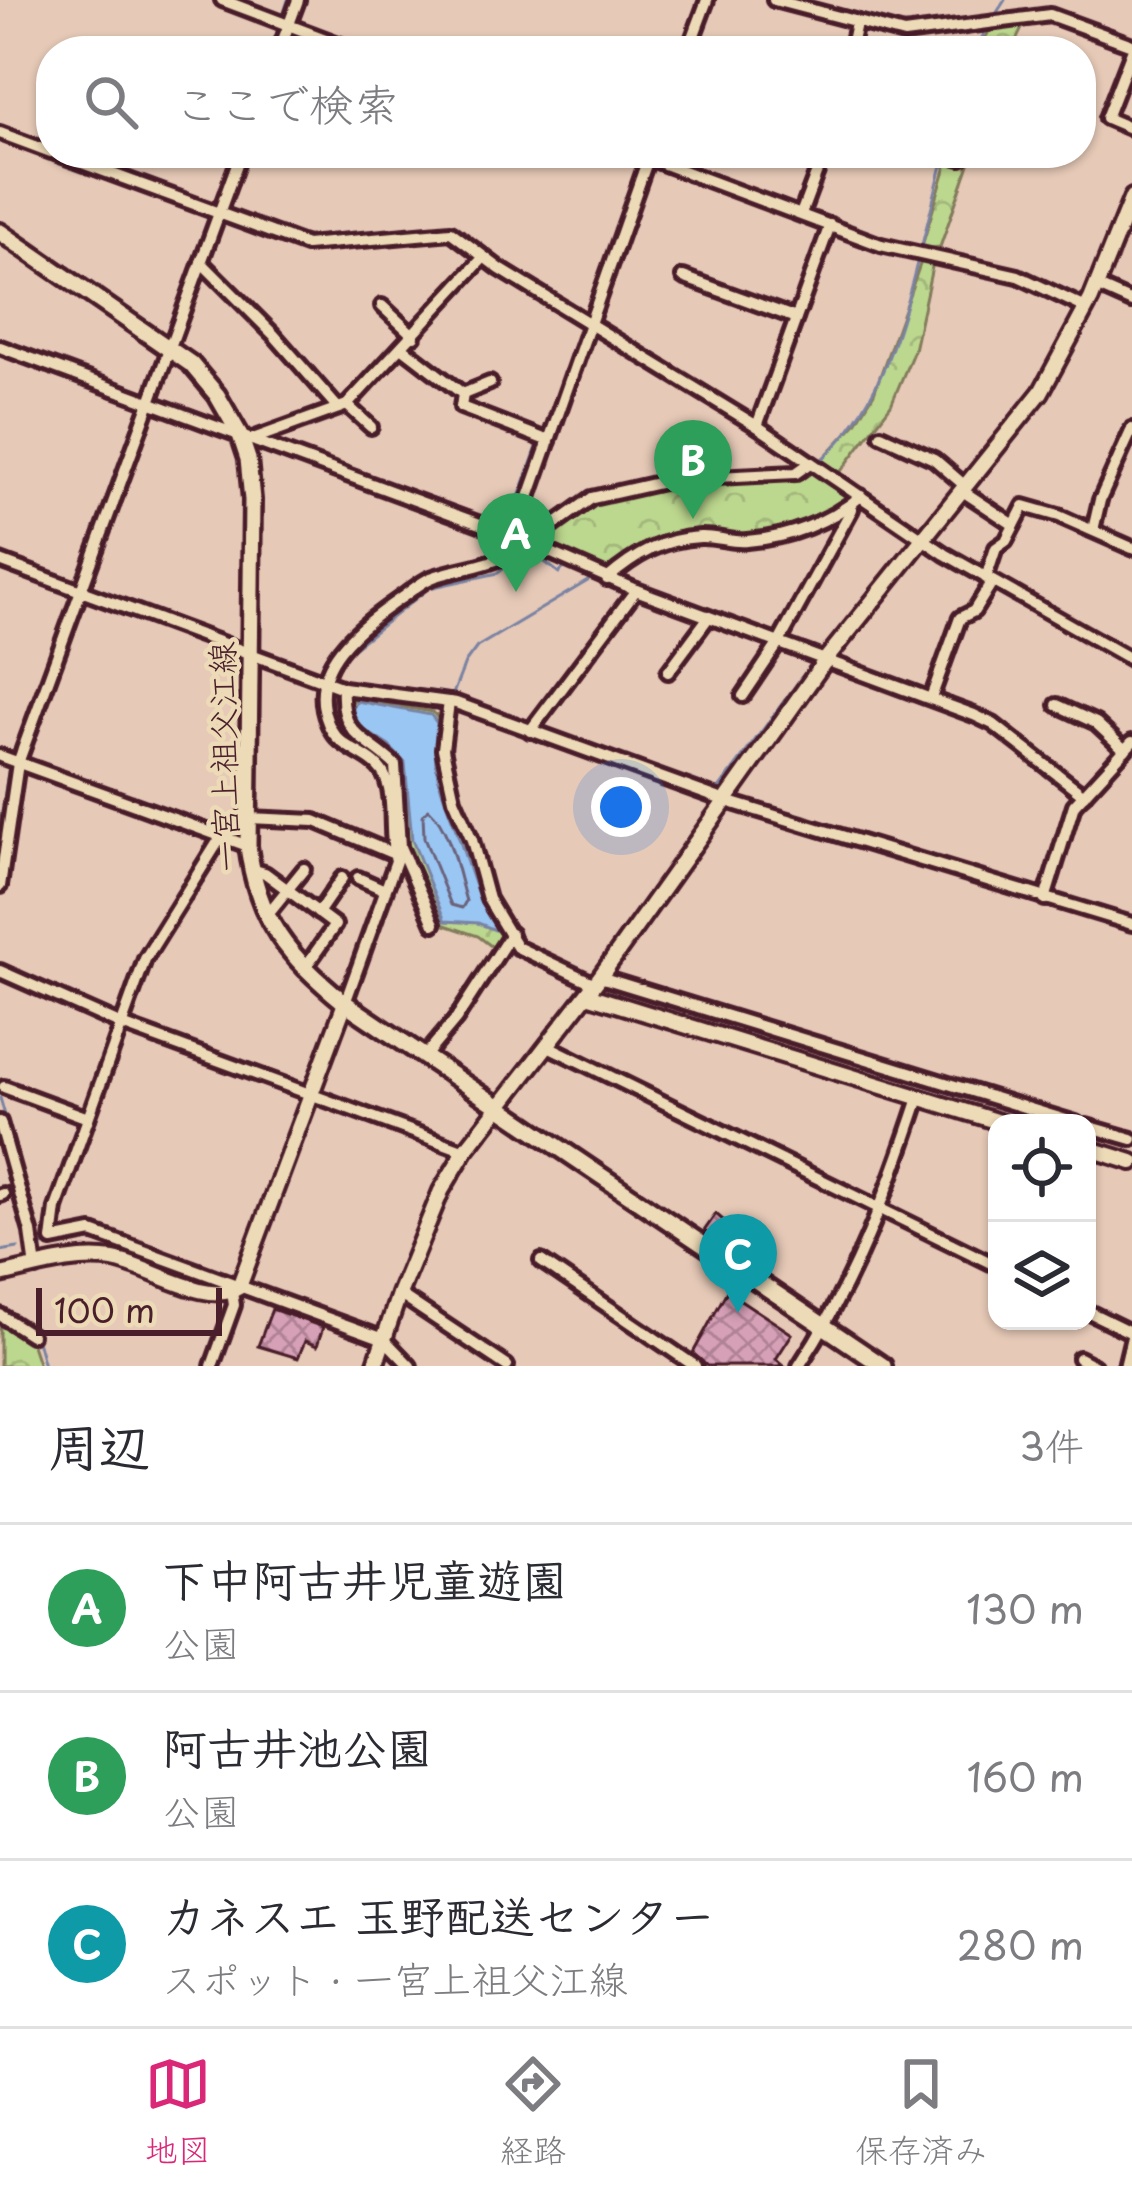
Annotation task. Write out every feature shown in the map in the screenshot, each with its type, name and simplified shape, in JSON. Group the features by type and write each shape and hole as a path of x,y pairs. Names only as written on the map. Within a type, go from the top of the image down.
{"main road":[{"name":"一宮上祖父江線","path":"0,232 191,364 246,437 252,500 248,846 266,916 304,969 345,1003 883,1366"}],"street":[{"path":"222,0 318,36"},
{"path":"285,36 298,0"},
{"path":"694,36 707,0"},
{"path":"774,0 904,34 1050,15 1132,48 1106,118 1132,129"},
{"path":"853,36 856,23"},
{"path":"0,133 36,146"},
{"path":"97,168 306,245 451,232 591,328 757,426 921,538 1132,660"},
{"path":"0,886 17,763 236,168"},
{"path":"434,924 399,856 386,778 376,762 356,754 326,722 324,681 333,658 373,617 430,578 502,557 514,537 591,328 645,168"},
{"path":"682,168 881,245 1005,272 1086,308"},
{"path":"801,214 818,168"},
{"path":"375,1366 441,1191 465,1151 594,985 827,658 1041,392 1086,308 1132,197"},
{"path":"757,426 830,225"},
{"path":"246,437 342,406 403,348 484,257"},
{"path":"201,262 342,406 371,427"},
{"path":"683,277 796,318"},
{"path":"1096,286 1132,302"},
{"path":"382,306 414,336"},
{"path":"0,347 529,542 635,590 931,698 993,724 1084,795"},
{"path":"403,348 463,394"},
{"path":"463,394 490,383"},
{"path":"463,394 460,407 549,441"},
{"path":"1093,530 1100,500 1132,429"},
{"path":"881,435 934,459 1014,526"},
{"path":"529,542 592,498 676,479 796,473 810,463"},
{"path":"607,579 652,548 703,537 753,541 813,525 841,513 861,496"},
{"path":"743,696 778,644 861,496"},
{"path":"931,698 960,618 974,611 989,580 995,548 1006,542 1024,506 1132,548"},
{"path":"0,561 343,688 449,702 722,800 1132,924"},
{"path":"530,731 635,590"},
{"path":"668,672 708,618"},
{"path":"212,1366 235,1305 236,1289 399,856 395,765 358,739 347,724 341,710 343,688"},
{"path":"449,702 443,749 454,799 472,840 488,899 518,946 594,985 988,1119"},
{"path":"1045,898 1074,805 1128,746 1057,704"},
{"path":"0,756 248,846"},
{"path":"248,818 315,821 399,856"},
{"path":"221,837 145,958 56,1208 52,1240 92,1232 236,1289 384,1339 410,1366"},
{"path":"251,868 266,873 335,925 304,969"},
{"path":"266,916 304,869"},
{"path":"318,913 342,878"},
{"path":"358,878 385,890"},
{"path":"425,1056 511,934"},
{"path":"0,971 122,1025 465,1151"},
{"path":"594,985 1045,1114"},
{"path":"548,1046 988,1262"},
{"path":"4,1087 88,1118"},
{"path":"799,1366 825,1326 882,1210 919,1098"},
{"path":"0,1122 31,1232 36,1268"},
{"path":"1096,1129 1132,1139"},
{"path":"1096,1151 1132,1162"},
{"path":"0,1275 86,1258 112,1260 217,1294 236,1289"},
{"path":"541,1262 695,1366"},
{"path":"399,1294 507,1366"},
{"path":"0,1316 32,1335"},
{"path":"1096,1316 1132,1335 1124,1366"},
{"path":"1079,1358 1094,1366"}],"green space":[{"path":"1027,18 1018,36 986,36 996,22"},
{"path":"945,168 968,168 940,247 921,249"},
{"path":"923,256 934,258 914,350 891,405 835,479 861,496 841,513 753,541 675,540 607,579 529,543 580,504 677,479 816,466 856,423 874,393"},
{"path":"355,699 433,712 440,721 437,748 447,798 486,912 505,930 495,949 478,936 439,923 404,846 406,804 398,765 388,752 362,736 346,709"},
{"path":"0,1320 30,1339 39,1366 0,1366"}],"water":[{"path":"357,701 431,715 437,723 435,757 440,785 476,890 500,932 478,923 445,921 412,840 405,763 358,726 352,710"}],"building":[{"path":"716,1214 730,1226 720,1241 704,1231"},
{"path":"727,1291 792,1334 776,1359 784,1366 707,1366 693,1353"},
{"path":"272,1309 323,1327 317,1346 305,1341 298,1358 258,1346"}],"waterway":[{"path":"283,16 288,0"},
{"path":"994,17 1005,0"},
{"path":"275,36 278,29"},
{"path":"983,36 986,30"},
{"path":"214,206 228,168"},
{"path":"921,249 941,168"},
{"path":"586,314 637,169"},
{"path":"168,330 209,218"},
{"path":"820,461 871,395 893,344 917,263"},
{"path":"543,433 581,328"},
{"path":"144,395 157,359"},
{"path":"77,579 139,409"},
{"path":"508,528 538,444"},
{"path":"766,480 797,479 803,474"},
{"path":"528,549 559,573 566,566 591,579 477,647 453,694 333,679 341,658 429,588 498,573 528,549"},
{"path":"13,755 71,595"},
{"path":"716,793 810,666"},
{"path":"0,826 9,766"},
{"path":"604,987 1018,1114"},
{"path":"306,1086 333,1014"},
{"path":"289,1133 302,1097"},
{"path":"0,1098 39,1233"},
{"path":"1096,1137 1132,1147"},
{"path":"1096,1160 1132,1171"},
{"path":"37,1246 88,1241 122,1249"},
{"path":"0,1251 18,1248"},
{"path":"35,1333 44,1366"}],"place":[{"name":"阿古井池公園","path":"693,519"},
{"name":"下中阿古井児童遊園","path":"516,592"},
{"name":"カネスエ 玉野配送センター","path":"738,1313"}]}
